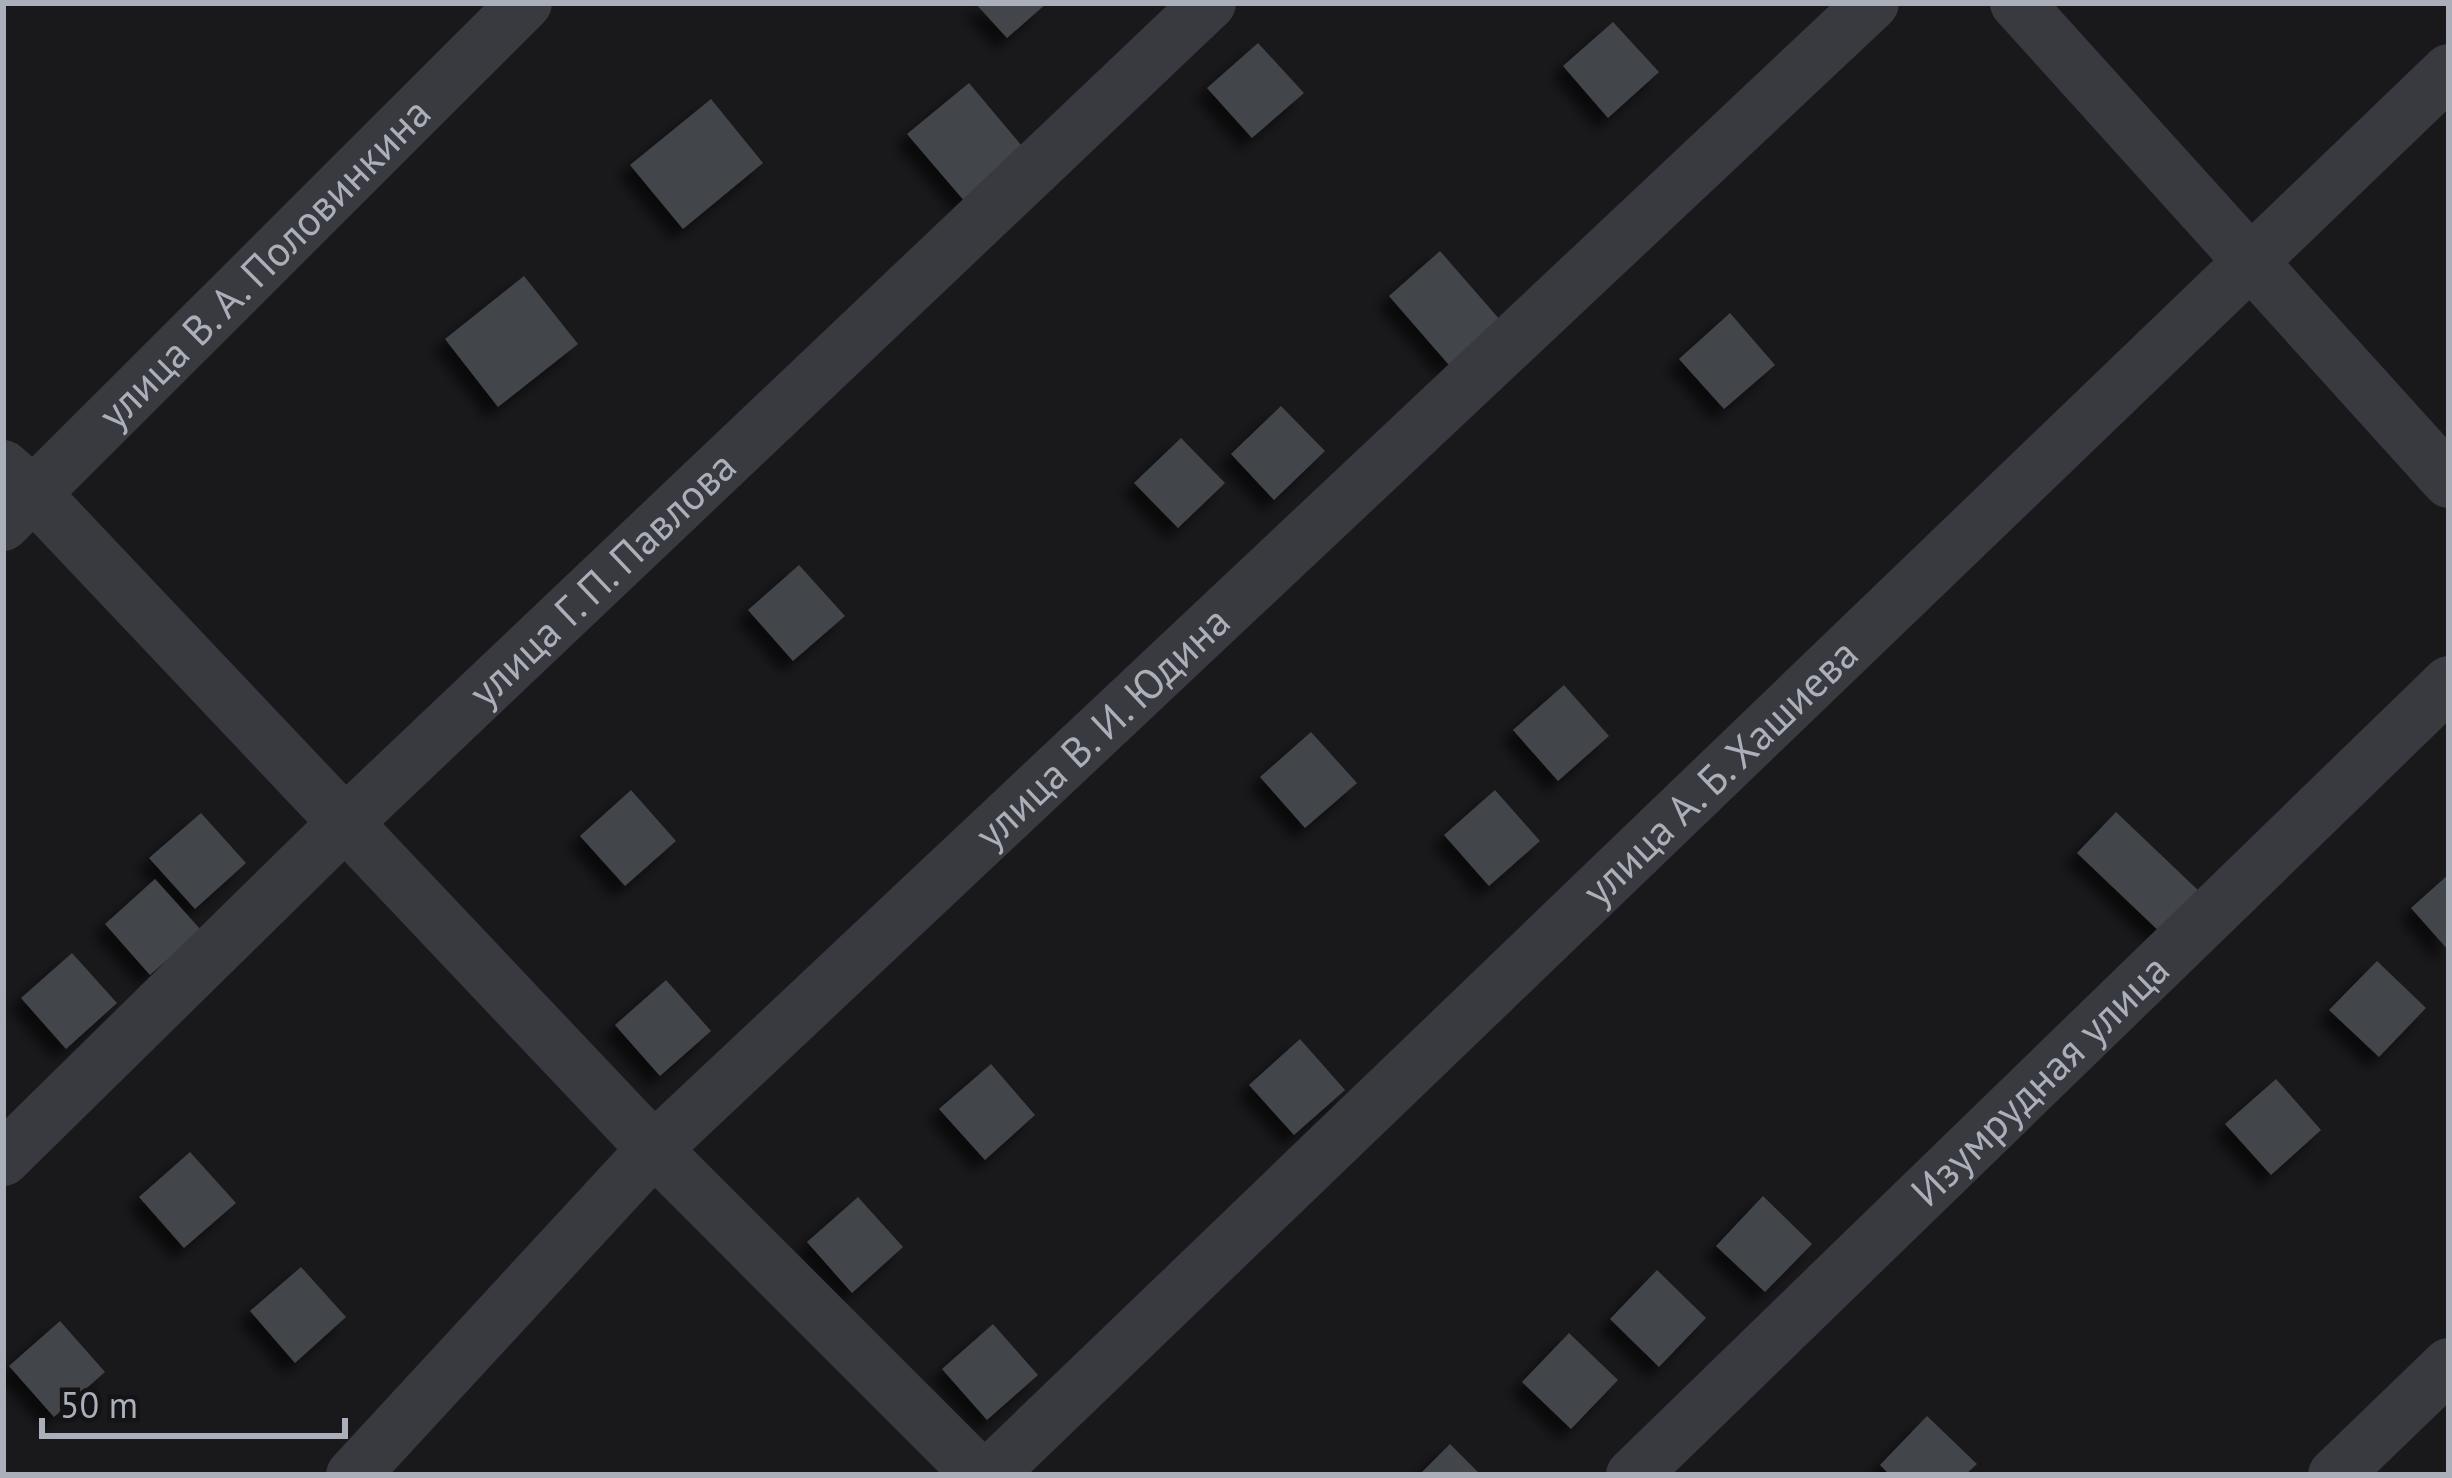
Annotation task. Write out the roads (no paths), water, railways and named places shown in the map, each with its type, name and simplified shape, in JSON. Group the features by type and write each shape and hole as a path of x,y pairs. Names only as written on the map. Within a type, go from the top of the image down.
{"street":[{"name":"улица В. А. Половинкина","path":"13,495 525,3"},
{"name":"улица Г. П. Павлова","path":"3,1159 344,823 1209,3"},
{"name":"улица В. И. Юдина","path":"353,1475 654,1149 1872,3"},
{"path":"2017,3 2449,481"},
{"name":"улица А. Б. Хашиева","path":"985,1475 2449,71"},
{"path":"13,495 344,823 654,1149 985,1475"},
{"name":"Изумрудная улица","path":"1633,1475 2449,683"},
{"path":"2335,1475 2449,1365"}]}
